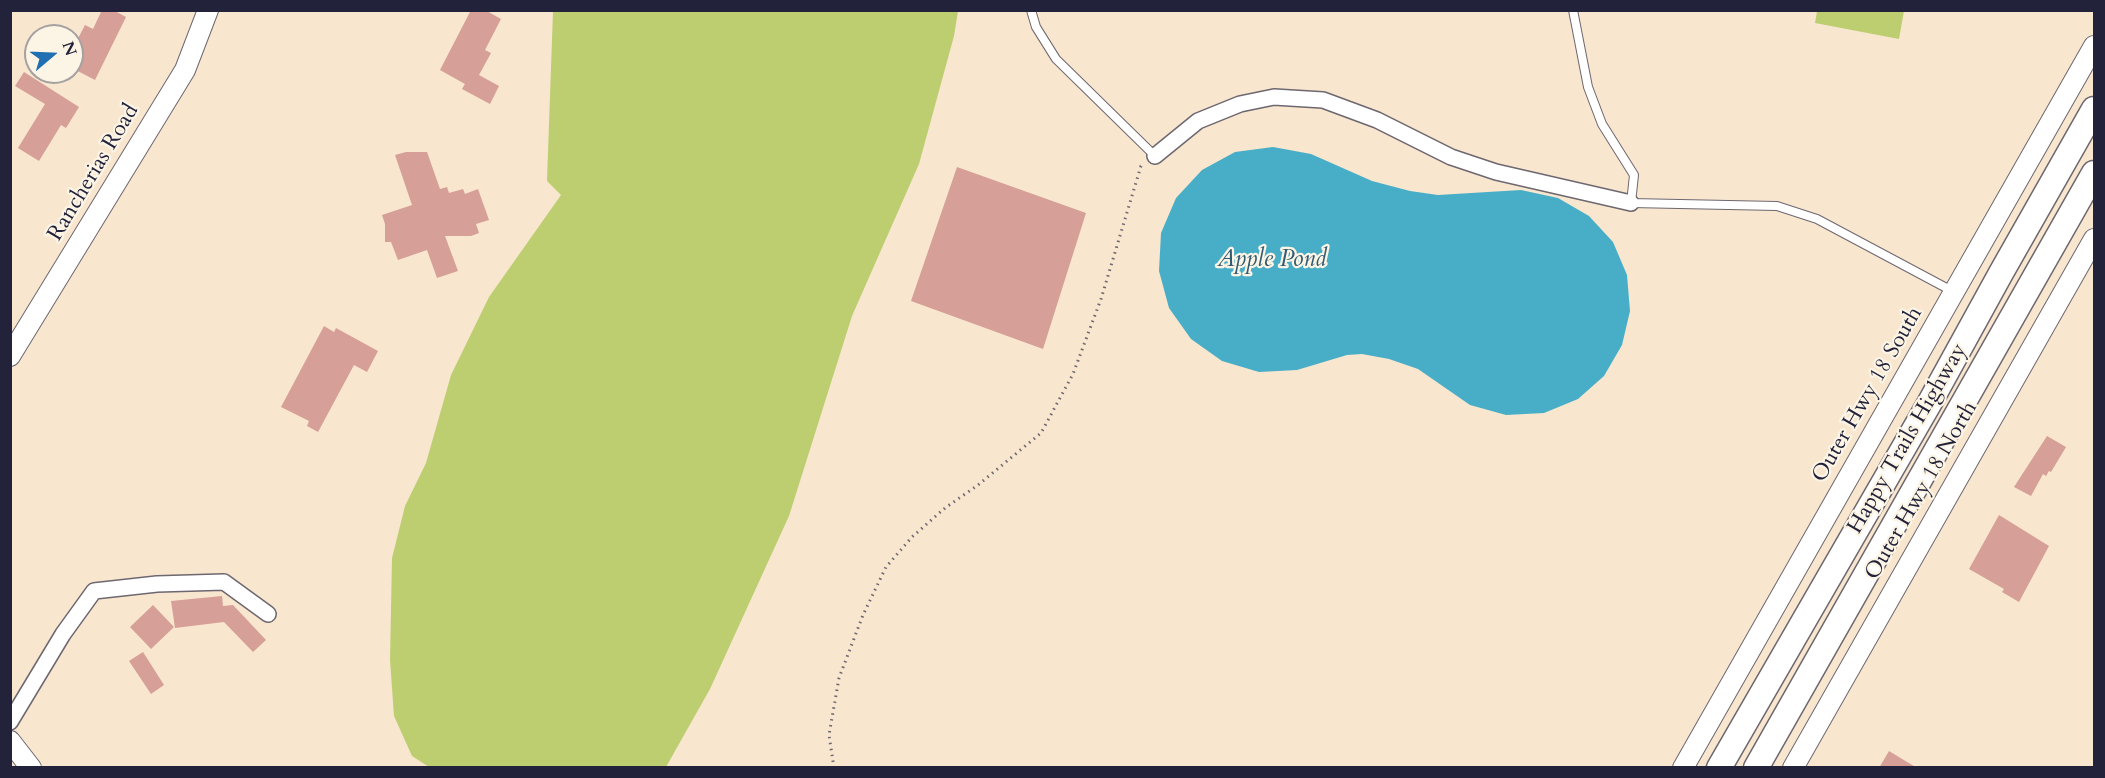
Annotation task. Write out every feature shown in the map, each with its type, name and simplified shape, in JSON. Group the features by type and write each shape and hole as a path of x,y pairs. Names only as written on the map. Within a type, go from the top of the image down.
{"main road":[{"name":"Happy Trails Highway","path":"1719,768 1929,404 2094,109"},
{"name":"Happy Trails Highway","path":"1756,768 2094,173"}],"street":[{"name":"Rancherias Road","path":"10,356 185,70 208,10"},
{"name":"Outer Hwy 18 South","path":"1683,768 2094,46"},
{"path":"1155,156 1198,121 1240,104 1275,97 1323,100 1377,120 1451,157 1496,172 1631,203"},
{"name":"Outer Hwy 18 North","path":"1793,768 2094,239"},
{"path":"10,722 63,634 94,591 157,584 224,582 268,614"},
{"path":"10,741 31,768"}],"lane":[{"path":"1031,10 1035,27 1056,59 1155,156"},
{"path":"1573,10 1588,87 1602,124 1634,175 1631,203 1777,206 1817,219 1955,292"}],"path":[{"path":"834,768 829,735 839,678 863,615 886,567 912,537 945,508 978,485 1041,433 1073,374 1101,299 1141,166 1155,156"}],"green space":[{"path":"1817,10 1904,11 1899,39 1815,23"},
{"path":"553,11 958,11 954,36 919,164 852,316 789,516 710,689 666,767 429,767 412,756 394,716 390,660 392,558 405,506 426,463 451,375 489,297 561,195 547,181"}],"water":[{"name":"Apple Pond","path":"1273,147 1311,154 1372,181 1410,191 1438,195 1521,190 1558,198 1589,216 1613,242 1627,275 1630,311 1622,345 1604,376 1578,399 1544,413 1506,415 1470,405 1418,369 1389,359 1362,354 1347,355 1297,370 1259,372 1222,361 1191,339 1169,308 1159,271 1161,233 1176,198 1202,170 1235,152"}],"building":[{"path":"102,10 113,10 126,17 95,80 84,74 84,27 85,25 93,29"},
{"path":"471,10 485,10 501,19 485,50 491,53 479,75 499,86 490,104 462,89 465,84 440,70"},
{"path":"24,72 24,84 43,84 79,107 66,128 61,125 39,161 18,148 45,104 15,86"},
{"path":"406,152 427,152 440,189 447,187 449,193 463,189 465,194 478,189 489,220 476,224 479,233 471,236 445,236 458,271 437,278 427,250 398,260 391,242 385,242 385,224 382,215 412,205 395,155"},
{"path":"957,167 1086,213 1043,349 911,301"},
{"path":"324,326 334,332 336,328 378,351 367,372 354,365 318,432 307,426 309,421 281,407"},
{"path":"2047,436 2066,447 2051,472 2049,471 2046,476 2043,474 2031,496 2014,487"},
{"path":"1999,515 2049,546 2019,602 2002,592 2004,589 1969,569"},
{"path":"222,596 223,606 233,605 266,640 253,652 224,622 175,628 171,601"},
{"path":"153,605 174,627 151,649 130,627"},
{"path":"143,652 164,685 151,694 129,661"},
{"path":"1889,751 1917,768 1879,768"}]}
